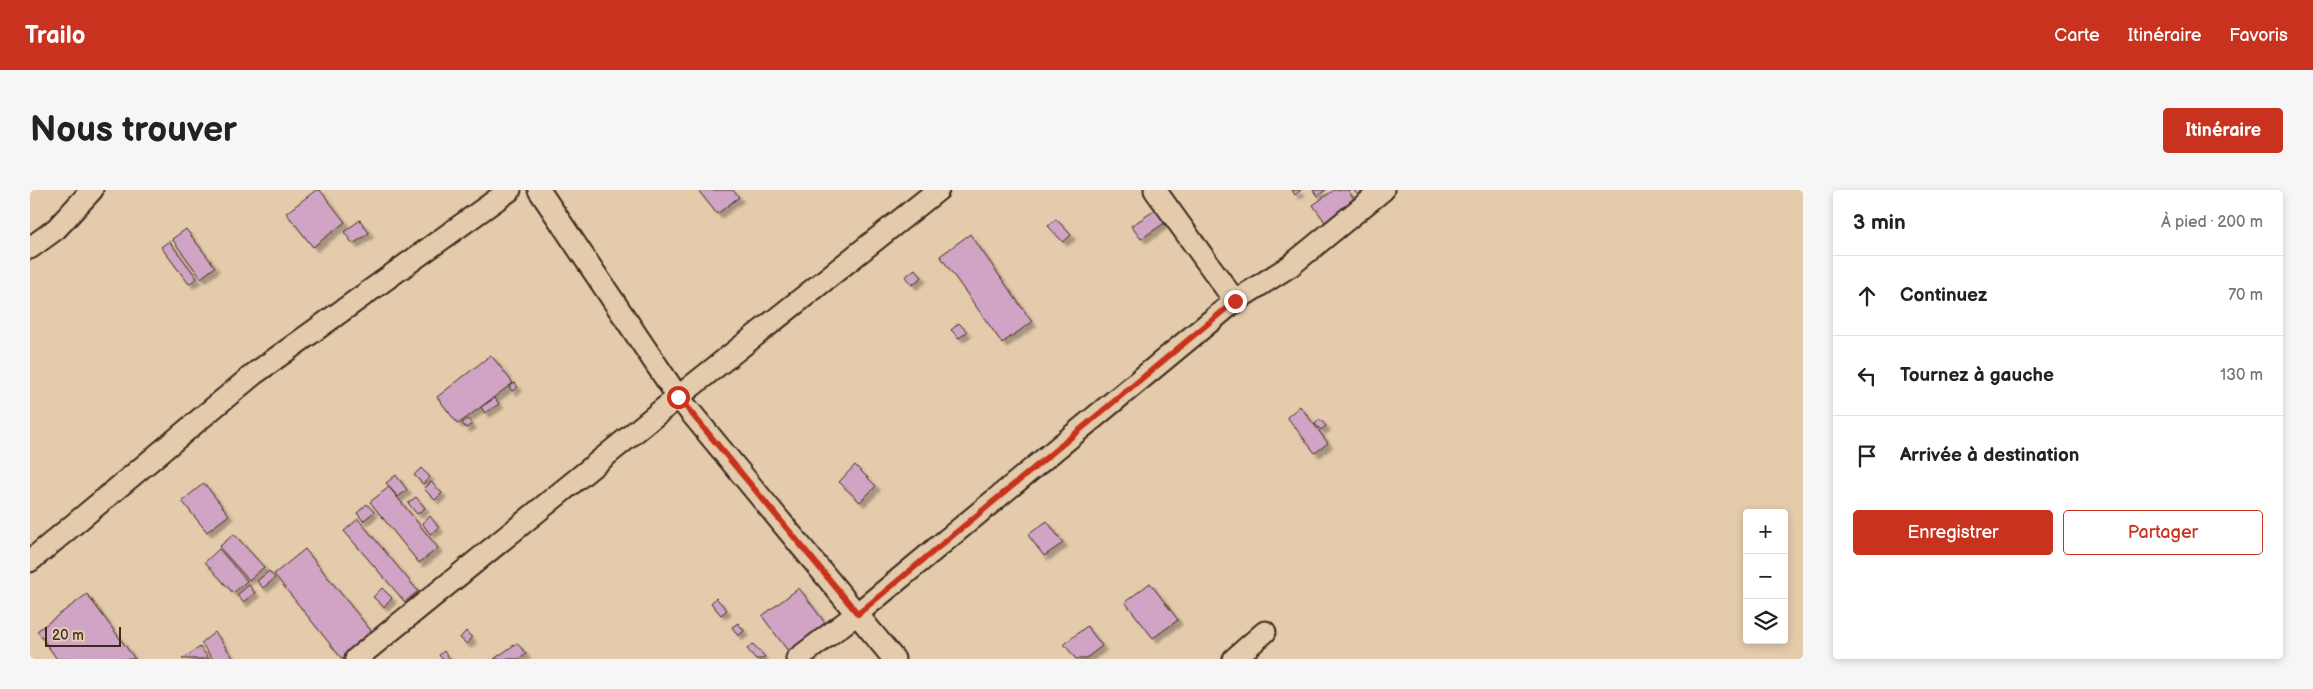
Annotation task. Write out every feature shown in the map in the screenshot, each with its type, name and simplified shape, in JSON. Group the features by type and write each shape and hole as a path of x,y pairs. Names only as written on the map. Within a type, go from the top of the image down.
{"street":[{"path":"30,248 56,229 92,190"},
{"path":"30,561 254,374 510,190"},
{"path":"539,190 678,397 894,659"},
{"path":"356,659 678,397 938,190"},
{"path":"1155,190 1235,301"},
{"path":"797,659 858,614 1235,301 1290,266 1383,190"},
{"path":"1234,659 1265,632"}],"building":[{"path":"316,190 320,190 345,222 313,247 286,213"},
{"path":"698,190 733,190 739,197 717,214"},
{"path":"1292,190 1301,190 1295,195"},
{"path":"1313,190 1326,190 1317,196"},
{"path":"1334,190 1348,190 1355,201 1325,222 1313,205"},
{"path":"1353,190 1377,190 1366,203"},
{"path":"1157,209 1166,222 1141,239 1131,226"},
{"path":"1056,219 1071,235 1063,242 1048,226"},
{"path":"360,220 369,233 353,244 344,232"},
{"path":"186,229 215,267 201,278 172,239"},
{"path":"970,234 1032,322 1002,343 940,256"},
{"path":"169,241 197,278 189,284 161,247"},
{"path":"915,269 922,277 912,285 905,277"},
{"path":"959,323 967,332 959,338 951,330"},
{"path":"491,355 513,383 458,424 437,397"},
{"path":"515,383 518,387 512,391 509,387"},
{"path":"495,398 499,404 485,413 481,407"},
{"path":"1300,406 1328,443 1315,453 1287,417"},
{"path":"468,419 472,424 466,428 462,423"},
{"path":"1320,419 1326,426 1321,430 1315,424"},
{"path":"855,465 876,486 860,502 839,482"},
{"path":"421,468 430,477 423,484 414,475"},
{"path":"396,475 407,490 398,497 386,483"},
{"path":"431,482 442,493 435,500 424,489"},
{"path":"204,483 229,515 207,532 182,501"},
{"path":"389,487 438,548 419,563 370,502"},
{"path":"416,497 425,508 417,514 408,503"},
{"path":"367,504 374,512 363,521 357,513"},
{"path":"430,516 439,528 430,534 422,523"},
{"path":"358,519 418,591 405,602 344,531"},
{"path":"1047,521 1063,543 1044,556 1028,535"},
{"path":"234,534 264,567 249,580 219,547"},
{"path":"219,549 247,581 233,593 205,562"},
{"path":"305,549 376,637 347,659 342,659 274,574"},
{"path":"269,571 275,578 263,588 257,581"},
{"path":"1150,583 1178,620 1153,638 1125,602"},
{"path":"249,585 255,593 243,602 237,595"},
{"path":"382,588 392,598 384,607 373,597"},
{"path":"799,588 828,627 791,655 762,616"},
{"path":"87,594 135,659 57,659 37,631"},
{"path":"716,598 727,610 721,615 711,603"},
{"path":"738,623 744,631 738,636 732,627"},
{"path":"1087,626 1102,646 1085,659 1076,659 1064,644"},
{"path":"466,631 472,638 467,644 460,638"},
{"path":"215,632 234,659 213,659 201,643"},
{"path":"517,643 526,654 519,659 494,659"},
{"path":"753,644 765,657 756,659 747,649"},
{"path":"200,647 209,659 182,659"},
{"path":"444,651 450,659 442,659 439,655"}],"route":[{"path":"678,397 858,614 1235,301"}]}
